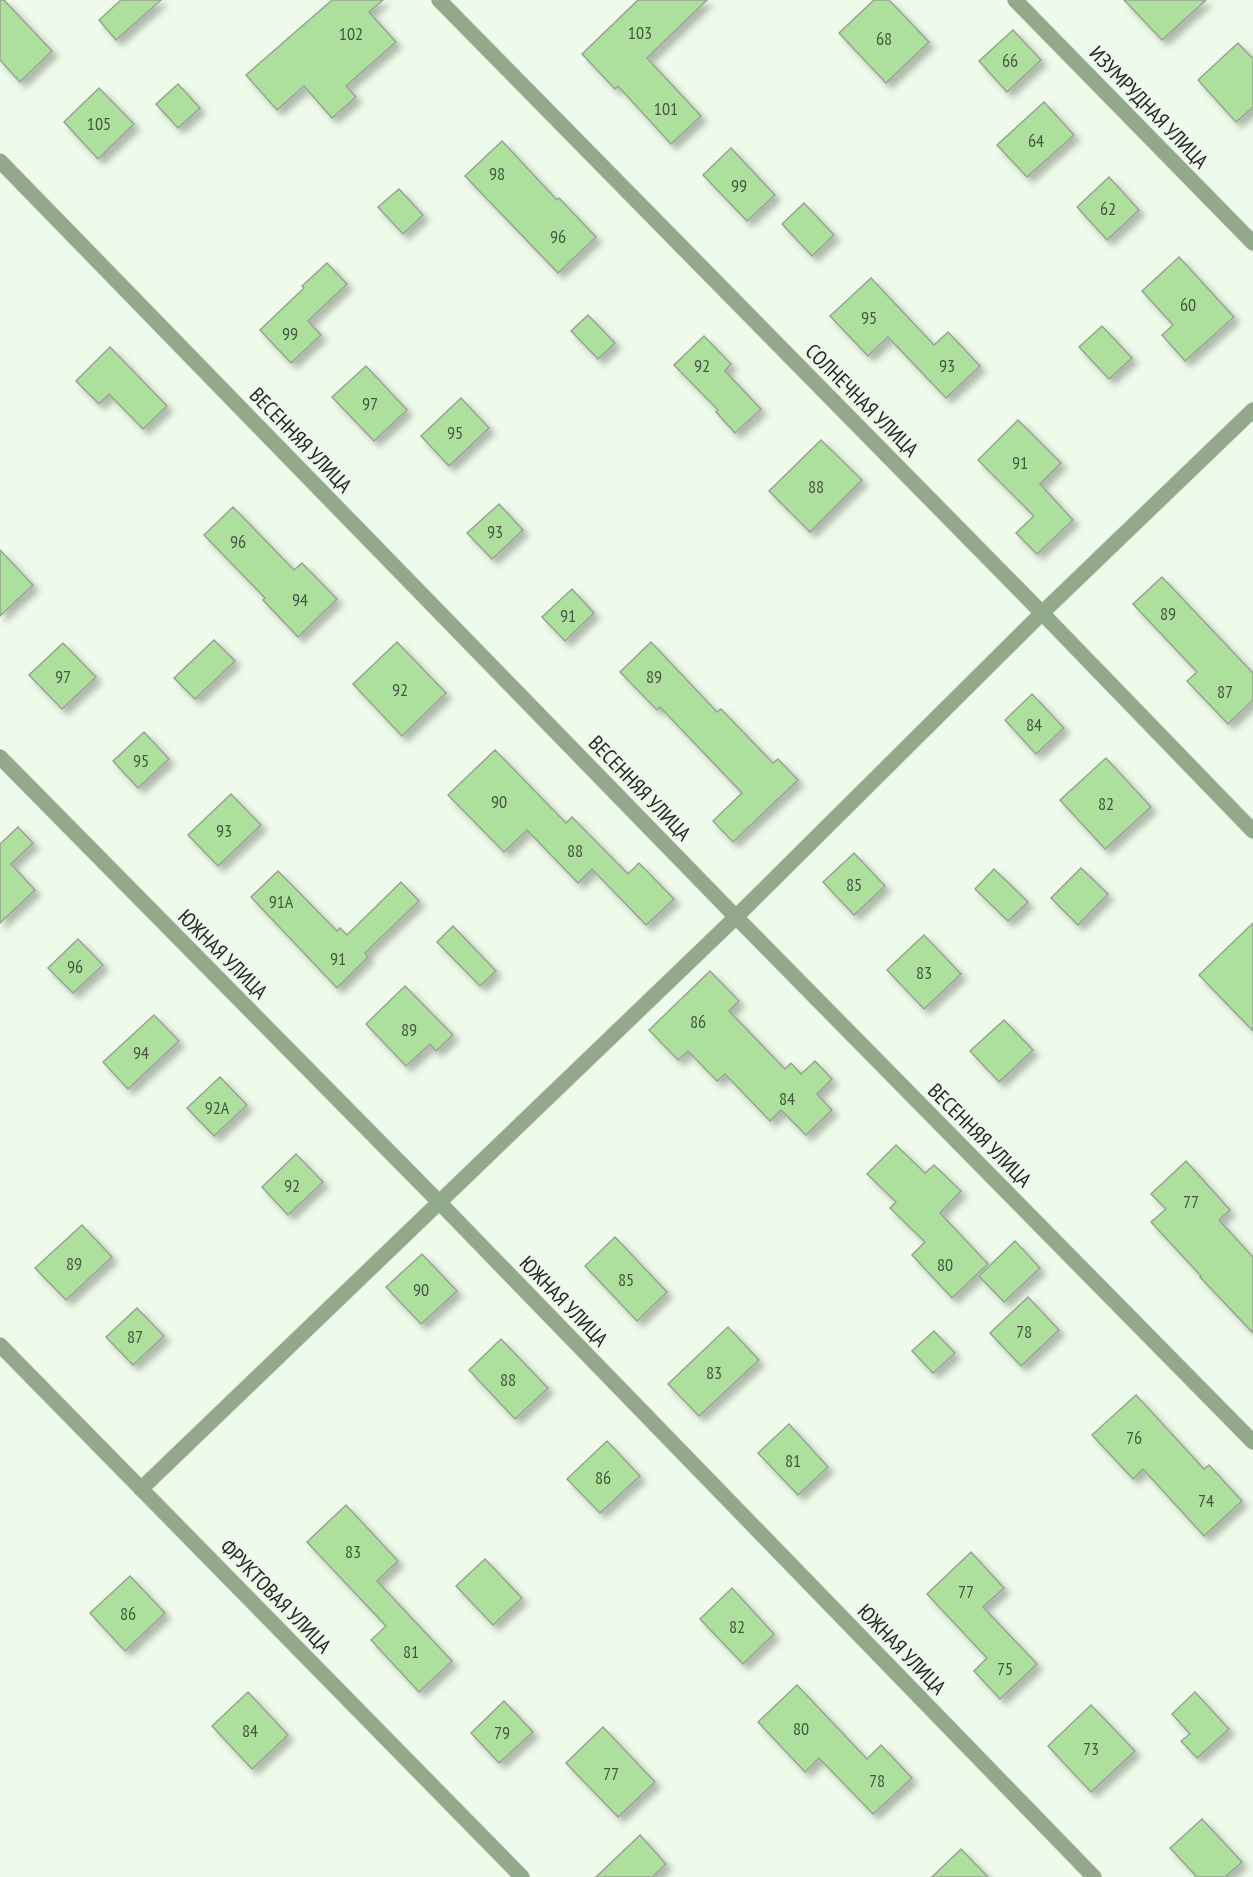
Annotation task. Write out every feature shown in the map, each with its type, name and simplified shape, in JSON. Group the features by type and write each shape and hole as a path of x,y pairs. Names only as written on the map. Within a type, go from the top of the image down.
{"street":[{"name":"СОЛНЕЧНАЯ УЛИЦА","path":"439,0 1042,613 1253,831"},
{"name":"ИЗУМРУДНАЯ УЛИЦА","path":"1015,0 1253,243"},
{"name":"ВЕСЕННЯЯ УЛИЦА","path":"0,161 736,917 1253,1442"},
{"path":"141,1489 736,917 1042,613 1253,410"},
{"name":"ЮЖНАЯ УЛИЦА","path":"0,757 439,1202 1094,1877"},
{"name":"ФРУКТОВАЯ УЛИЦА","path":"0,1345 522,1877"}],"building":[{"path":"0,0 4,0 52,51 20,82 0,60"},
{"path":"121,0 161,0 116,40 99,20"},
{"path":"332,0 383,0 369,12 396,42 346,86 356,97 332,118 304,86 277,110 246,75"},
{"path":"638,0 707,0 647,58 701,116 671,144 618,86 615,89 582,54"},
{"path":"874,0 889,0 929,42 886,83 839,33"},
{"path":"1124,0 1206,0 1162,40"},
{"path":"1013,30 1041,60 1007,92 979,61"},
{"path":"1238,43 1253,59 1253,107 1236,122 1198,80"},
{"path":"178,84 200,108 178,128 156,104"},
{"path":"99,88 134,124 98,159 64,122"},
{"path":"1044,102 1074,135 1027,177 997,145"},
{"path":"502,141 557,200 559,198 596,237 558,273 465,176"},
{"path":"731,148 775,195 747,221 703,175"},
{"path":"1109,177 1139,210 1107,240 1077,207"},
{"path":"399,189 423,215 403,234 378,207"},
{"path":"804,203 834,235 812,256 782,224"},
{"path":"1179,257 1234,317 1185,361 1162,335 1173,325 1142,291"},
{"path":"327,263 347,284 308,321 321,335 291,363 260,330"},
{"path":"871,278 934,345 948,332 980,366 946,398 888,337 868,356 830,316"},
{"path":"588,315 615,343 598,359 571,331"},
{"path":"1102,326 1132,358 1109,379 1079,347"},
{"path":"704,336 731,364 725,371 761,409 735,433 716,412 718,410 674,365"},
{"path":"110,347 167,406 143,429 109,394 99,404 76,381"},
{"path":"366,366 407,410 374,441 332,397"},
{"path":"461,398 489,428 449,466 421,436"},
{"path":"1018,420 1061,463 1040,484 1073,520 1037,554 1016,533 1034,516 978,460"},
{"path":"821,440 862,480 810,532 769,491"},
{"path":"499,504 523,530 492,559 467,533"},
{"path":"233,507 294,570 302,563 337,599 298,637 263,600 265,598 204,535"},
{"path":"0,550 33,585 0,616"},
{"path":"1162,577 1253,673 1253,700 1228,724 1187,681 1197,672 1133,604"},
{"path":"572,589 594,613 565,641 542,617"},
{"path":"214,640 235,661 195,699 174,678"},
{"path":"397,642 446,693 402,736 353,684"},
{"path":"651,642 717,712 721,709 773,763 778,759 798,780 733,842 713,821 742,793 660,707 657,710 620,672"},
{"path":"63,643 96,677 62,709 29,675"},
{"path":"1032,694 1064,728 1036,754 1005,720"},
{"path":"144,732 169,759 138,788 113,761"},
{"path":"495,750 566,823 572,817 628,874 639,863 674,899 646,925 592,869 578,883 527,830 504,852 448,795"},
{"path":"1106,758 1151,807 1105,849 1060,800"},
{"path":"231,794 261,825 218,866 188,835"},
{"path":"18,827 33,843 11,864 35,890 0,923 0,844"},
{"path":"854,853 885,886 854,915 823,882"},
{"path":"1081,868 1108,894 1078,925 1051,898"},
{"path":"994,869 1028,902 1008,921 975,889"},
{"path":"278,871 337,931 340,928 347,935 401,882 419,901 365,953 368,957 337,988 251,897"},
{"path":"1253,923 1253,1031 1199,975"},
{"path":"453,926 496,971 480,986 437,942"},
{"path":"924,935 961,974 924,1009 887,970"},
{"path":"78,939 103,965 73,993 48,968"},
{"path":"710,971 739,1001 729,1011 785,1069 791,1063 801,1074 815,1061 832,1079 817,1094 832,1110 806,1135 781,1110 770,1121 725,1074 717,1081 688,1051 678,1060 649,1030"},
{"path":"405,986 453,1035 436,1051 430,1044 406,1066 366,1024"},
{"path":"154,1015 179,1041 128,1089 103,1062"},
{"path":"1004,1020 1033,1050 999,1082 970,1051"},
{"path":"220,1077 247,1105 214,1136 187,1108"},
{"path":"896,1145 925,1173 934,1165 961,1191 940,1213 988,1264 952,1298 912,1255 925,1242 890,1208 896,1202 867,1174"},
{"path":"296,1154 323,1182 288,1215 262,1187"},
{"path":"1186,1161 1230,1210 1219,1220 1253,1257 1253,1333 1151,1222 1166,1209 1151,1194"},
{"path":"82,1225 112,1257 66,1300 35,1268"},
{"path":"615,1237 667,1292 637,1321 585,1266"},
{"path":"1015,1241 1040,1268 1004,1302 979,1276"},
{"path":"422,1254 457,1291 421,1324 386,1287"},
{"path":"1028,1297 1059,1330 1021,1366 990,1333"},
{"path":"137,1308 164,1336 133,1365 106,1337"},
{"path":"728,1327 759,1360 699,1416 668,1384"},
{"path":"934,1331 955,1353 933,1373 912,1351"},
{"path":"501,1339 548,1388 515,1419 469,1370"},
{"path":"1136,1395 1204,1469 1209,1465 1242,1501 1204,1536 1143,1469 1133,1479 1092,1435"},
{"path":"789,1424 828,1467 798,1495 758,1453"},
{"path":"607,1441 640,1476 600,1513 567,1479"},
{"path":"346,1505 398,1561 377,1581 452,1661 419,1692 371,1640 386,1626 307,1542"},
{"path":"971,1552 1004,1588 983,1607 1037,1664 1000,1699 974,1671 987,1658 927,1594"},
{"path":"485,1559 522,1598 493,1625 456,1586"},
{"path":"130,1576 165,1613 125,1651 90,1613"},
{"path":"732,1588 774,1634 743,1664 700,1619"},
{"path":"797,1685 867,1759 881,1745 912,1778 873,1814 819,1758 805,1772 758,1722"},
{"path":"248,1692 288,1735 252,1769 212,1726"},
{"path":"1195,1692 1229,1729 1197,1758 1181,1741 1190,1734 1172,1714"},
{"path":"504,1701 533,1732 499,1763 471,1733"},
{"path":"1091,1705 1135,1751 1091,1792 1048,1746"},
{"path":"603,1727 655,1782 618,1817 566,1763"},
{"path":"1202,1819 1242,1862 1225,1877 1197,1877 1170,1848"},
{"path":"640,1835 666,1864 652,1877 596,1877"},
{"path":"961,1849 988,1877 932,1877"}]}
